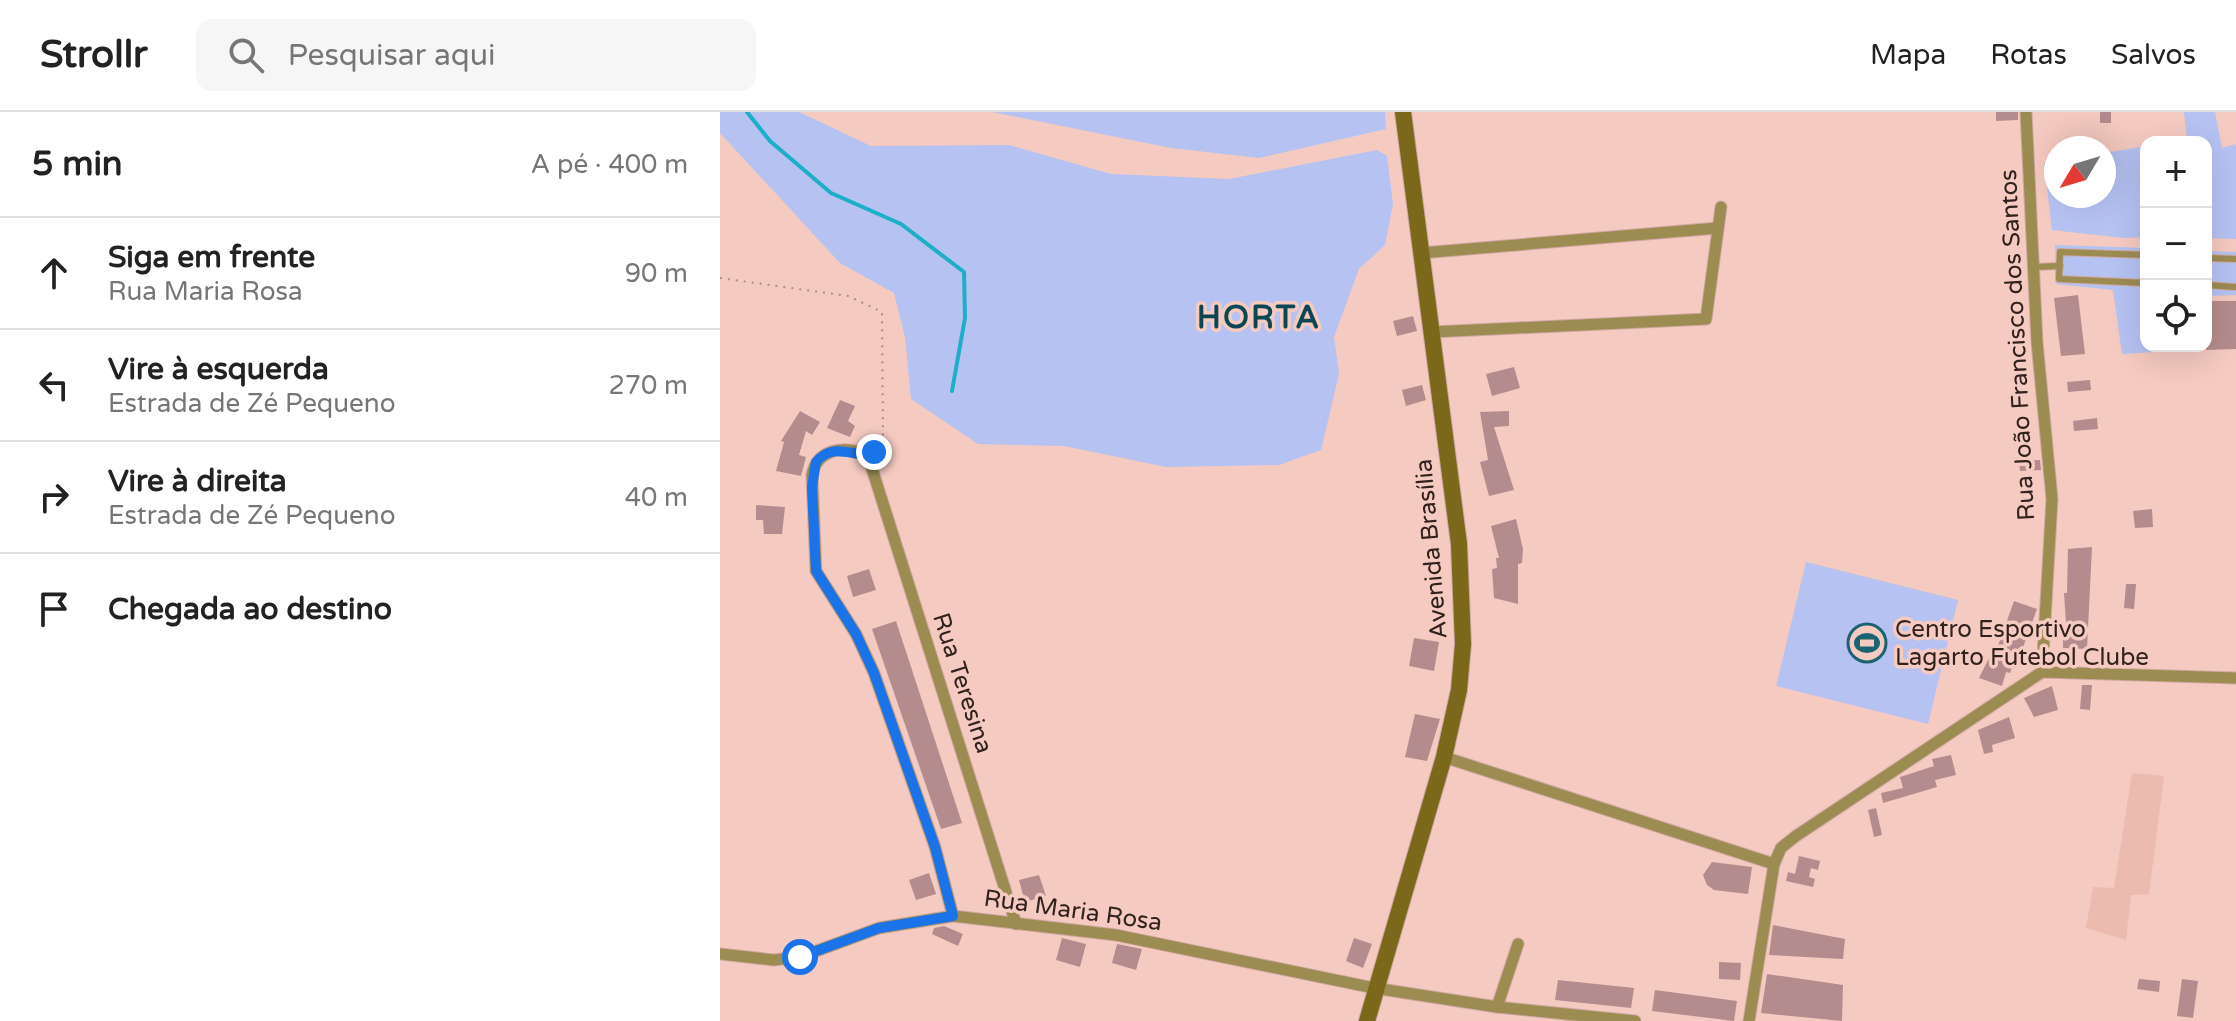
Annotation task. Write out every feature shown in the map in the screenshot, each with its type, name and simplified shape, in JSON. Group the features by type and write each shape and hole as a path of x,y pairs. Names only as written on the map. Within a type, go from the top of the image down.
{"main road":[{"name":"Avenida Brasília","path":"1367,1021 1374,988 1444,757 1459,690 1463,644 1459,544 1403,112"}],"street":[{"name":"Rua João Francisco dos Santos","path":"2026,112 2033,267 2052,487 2042,672"},
{"path":"1432,332 1706,319 1721,207"},
{"path":"1421,253 1718,228"},
{"path":"868,456 833,451 816,462 812,487 815,567 856,634 874,673 935,847 953,916"},
{"name":"Rua Teresina","path":"868,456 1016,924"},
{"path":"1749,1021 1774,864 1781,848 1796,836 2042,672 2236,678"},
{"path":"1444,757 1774,864"},
{"name":"Rua Maria Rosa","path":"720,954 774,960 800,957 879,928 953,916 1152,942 1374,988 1497,1007 1635,1021"},
{"path":"1497,1007 1518,944"}],"lane":[{"path":"2140,255 2060,252 2059,279 2140,283"},
{"path":"2212,258 2236,259"},
{"path":"2033,267 2060,266"},
{"path":"2212,285 2236,287"}],"path":[{"path":"720,278 848,296 882,312 883,437 879,447 868,456"}],"shaded area":[{"path":"720,112 799,112 871,146 1009,145 1111,174 1229,179 1377,150 1387,156 1393,204 1385,245 1359,269 1334,337 1339,374 1321,450 1279,465 1166,467 1064,446 978,444 911,399 905,337 894,293 840,263 720,133"},
{"path":"992,112 1385,112 1386,129 1259,158 1171,148"},
{"path":"2184,112 2215,112 2222,148 2236,144 2236,239 2212,238 2212,136 2187,136"},
{"path":"2140,147 2140,237 2052,230 2049,208 2116,208 2116,151"},
{"path":"2055,245 2140,248 2140,352 2154,352 2122,354 2113,290 2056,284"},
{"path":"2212,251 2236,252 2236,295 2212,296"},
{"name":"Centro Esportivo Lagarto Futebol Clube","path":"1806,562 1958,600 1928,724 1776,686"},
{"path":"2132,773 2164,776 2149,894 2131,895 2126,940 2086,928 2093,887 2114,888"}],"building":[{"path":"1996,112 2018,112 2018,120 1996,121"},
{"path":"2100,112 2111,112 2111,123 2100,123"},
{"path":"2078,295 2085,354 2061,356 2054,298"},
{"path":"2212,301 2236,301 2236,349 2212,350"},
{"path":"1413,316 1417,331 1397,336 1393,321"},
{"path":"1514,367 1520,388 1492,396 1486,374"},
{"path":"2090,380 2091,390 2068,392 2067,382"},
{"path":"1422,385 1426,400 1406,406 1402,390"},
{"path":"840,400 855,406 848,421 855,426 850,437 827,428"},
{"path":"800,411 820,422 812,435 806,431 799,455 806,457 801,476 776,471 784,442 781,441"},
{"path":"1509,411 1509,426 1494,427 1514,490 1489,496 1480,462 1488,460 1480,412"},
{"path":"2097,418 2098,429 2074,431 2073,421"},
{"path":"2040,460 2041,470 2020,471 2019,461"},
{"path":"756,505 785,507 782,534 764,534 763,520 756,520"},
{"path":"2152,509 2153,527 2135,528 2133,511"},
{"path":"1516,519 1523,549 1522,563 1518,564 1518,604 1494,598 1492,569 1497,568 1496,558 1499,558 1491,526"},
{"path":"2092,547 2087,649 2063,648 2063,638 2067,638 2064,593 2067,593 2068,549"},
{"path":"869,569 876,590 853,597 847,576"},
{"path":"2126,584 2136,584 2134,609 2124,608"},
{"path":"2014,601 2037,609 2018,661 2015,659 2010,673 2006,672 2002,686 1979,678 1990,656 1994,657"},
{"path":"896,621 962,823 941,829 872,629"},
{"path":"1414,638 1439,642 1434,671 1409,666"},
{"path":"2082,685 2092,685 2090,710 2080,709"},
{"path":"2052,686 2058,710 2034,717 2024,698"},
{"path":"1415,714 1440,719 1427,761 1405,757"},
{"path":"2009,717 2015,738 1992,745 1993,752 1984,754 1978,730"},
{"path":"1951,755 1956,775 1935,780 1937,787 1883,803 1881,793 1903,788 1900,777 1934,766 1932,759"},
{"path":"1876,808 1882,835 1874,837 1868,810"},
{"path":"1799,856 1820,861 1818,870 1811,868 1809,877 1815,879 1813,887 1786,881 1788,872 1795,874"},
{"path":"1712,862 1752,867 1748,894 1714,890 1707,885 1703,875"},
{"path":"929,873 936,894 916,900 909,880"},
{"path":"1039,875 1046,896 1025,902 1019,880"},
{"path":"1773,925 1845,939 1843,959 1769,955"},
{"path":"944,926 963,934 958,946 932,934 934,928"},
{"path":"1062,938 1086,944 1080,967 1056,960"},
{"path":"1354,938 1372,944 1363,968 1346,961"},
{"path":"1117,944 1142,949 1136,970 1112,963"},
{"path":"1719,962 1741,963 1740,980 1719,979"},
{"path":"1767,974 1843,985 1842,1021 1761,1013"},
{"path":"2139,979 2160,981 2159,992 2137,989"},
{"path":"2182,979 2198,981 2193,1018 2177,1016"},
{"path":"1558,980 1634,988 1631,1008 1555,1000"},
{"path":"1655,990 1737,1001 1734,1021 1652,1011"}],"waterway":[{"path":"747,112 770,141 831,193 901,224 964,272 965,318 952,391"}],"place":[{"name":"Centro Esportivo Lagarto Futebol Clube","path":"1867,643"}],"district":[{"name":"HORTA","path":"1259,317"}],"route":[{"path":"800,957 879,928 953,916 935,847 874,673 856,634 828,594 815,567 812,475 816,462 820,456 833,451 853,451 868,456 874,452"}]}
